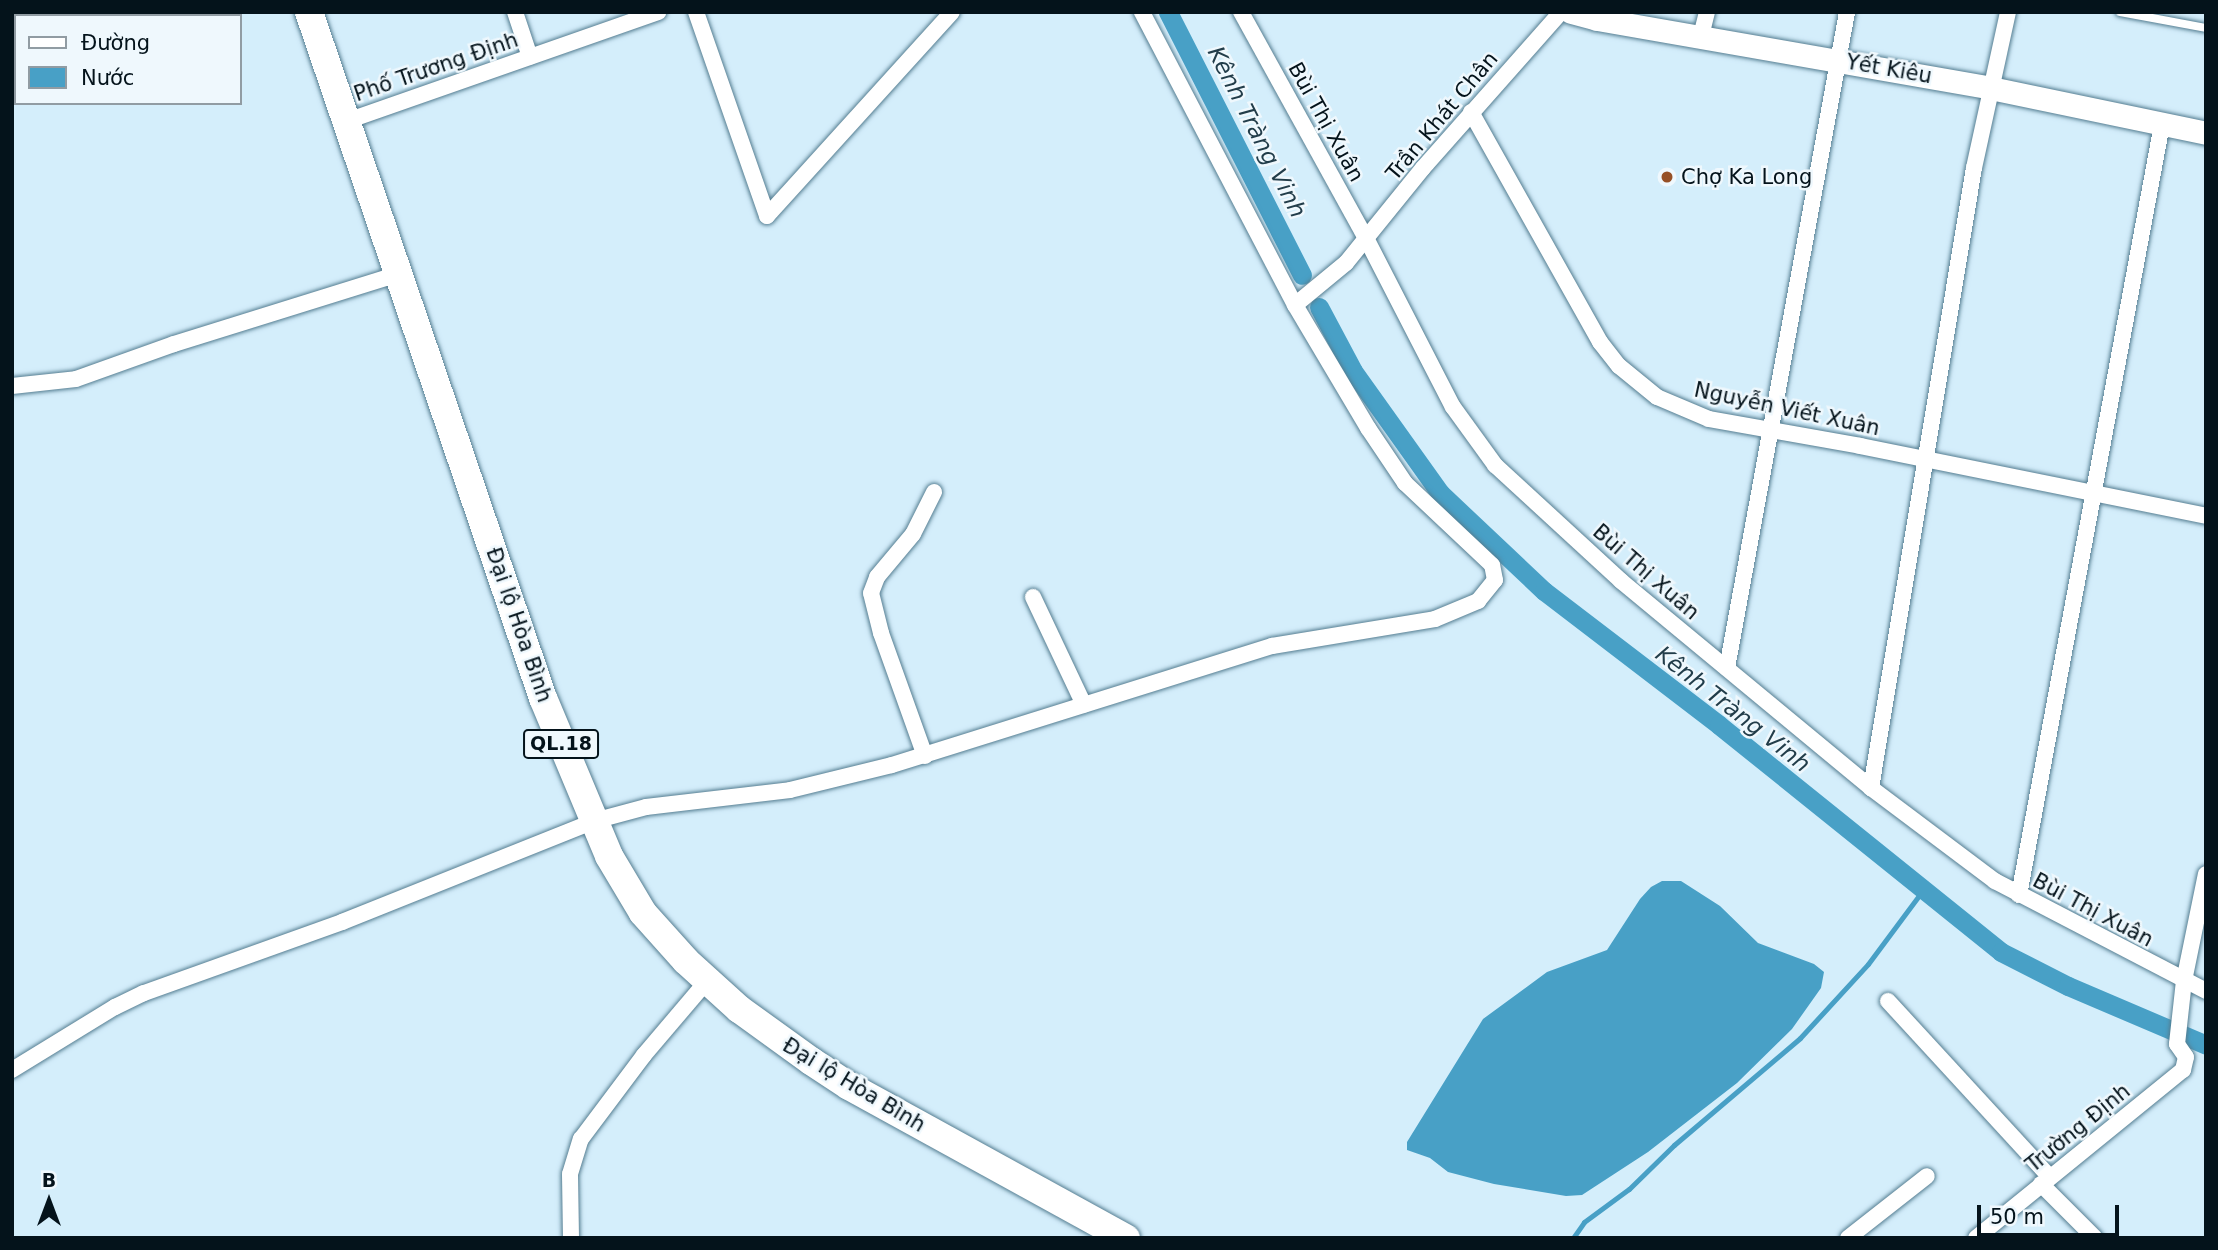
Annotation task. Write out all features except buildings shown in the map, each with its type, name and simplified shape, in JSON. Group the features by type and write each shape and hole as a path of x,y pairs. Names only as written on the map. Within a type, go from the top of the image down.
{"highway":[{"name":"Đại lộ Hòa Bình","path":"309,12 543,698 614,865 643,913 707,981 775,1037 849,1086 1126,1238"}],"street":[{"path":"514,12 530,57"},
{"name":"Phố Trương Định","path":"346,121 659,12"},
{"path":"696,12 767,216 952,12"},
{"path":"13,1068 115,1007 144,993 342,922 594,821 646,807 790,790 925,755 1272,646 1435,619 1478,601 1495,580 1495,573 1487,559 1405,482 1334,373 1295,305 1142,12"},
{"name":"Bùi Thị Xuân","path":"1241,12 1367,240 1453,407 1495,465 1621,580 1871,788 1995,881 2206,991"},
{"name":"Trần Khát Chân","path":"1295,305 1322,285 1367,240 1471,112 1561,12"},
{"name":"Yết Kiêu","path":"1571,12 1991,88 2206,133"},
{"path":"1701,36 1707,12"},
{"path":"1727,668 1847,12"},
{"path":"1871,788 1956,271 2008,12"},
{"name":"Nguyễn Viết Xuân","path":"1471,112 1583,313 1619,366 1657,397 1709,419 2206,516"},
{"path":"2019,895 2162,124"},
{"path":"12,386 76,379 174,344 399,274"},
{"path":"925,755 881,633 872,593 877,577 913,534 934,492"},
{"path":"1033,597 1084,705"},
{"name":"Trường Định","path":"1976,1238 2183,1070 2186,1057 2177,1044 2184,981 2206,874"},
{"path":"571,1238 568,1201 570,1174 581,1139 635,1066 707,981"},
{"path":"1888,1001 2095,1238"},
{"path":"1848,1238 1927,1176"}],"lane":[{"path":"2119,12 2206,28"}],"water":[{"path":"1662,881 1681,881 1720,906 1758,943 1814,964 1824,972 1821,988 1792,1029 1737,1083 1648,1152 1582,1195 1566,1196 1494,1184 1448,1172 1430,1158 1407,1150 1407,1142 1483,1019 1547,972 1607,950 1640,899 1651,887"}],"waterway":[{"name":"Kênh Tràng Vinh","path":"1168,12 1302,275"},
{"name":"Kênh Tràng Vinh","path":"1319,307 1353,371 1440,493 1544,591 1719,725 2001,952 2068,986 2206,1045"},
{"path":"1573,1238 1584,1222 1629,1189 1674,1145 1800,1038 1868,964 1923,890"}],"place":[{"name":"Chợ Ka Long","path":"1667,177"}]}
